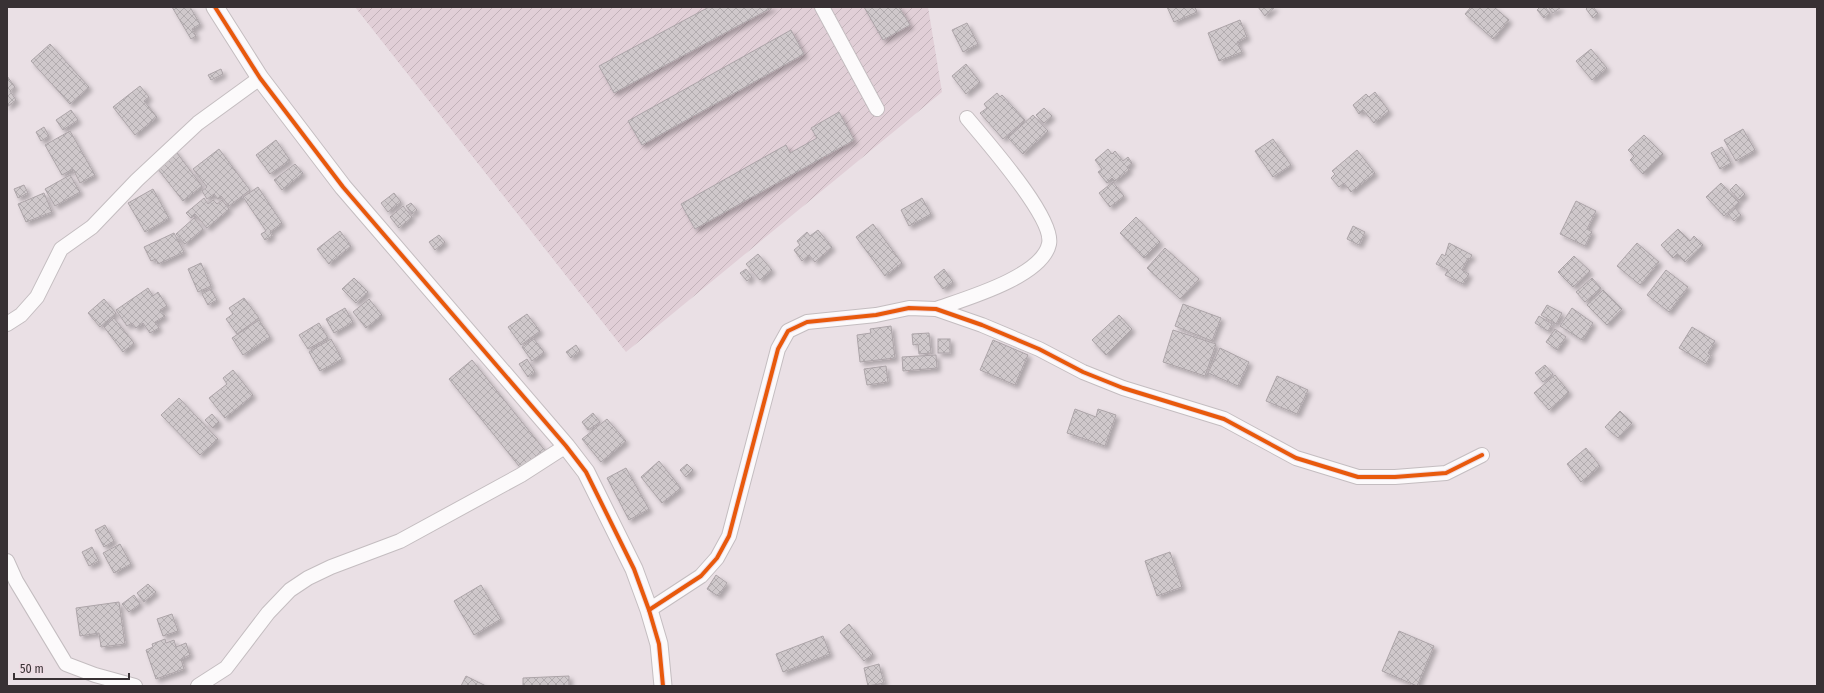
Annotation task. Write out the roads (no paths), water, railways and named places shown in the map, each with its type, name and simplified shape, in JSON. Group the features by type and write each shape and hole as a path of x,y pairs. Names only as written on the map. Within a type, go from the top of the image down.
{"street":[{"path":"215,7 260,78 343,187 566,446 586,472 634,568 659,644 663,686"},
{"path":"822,7 877,109"},
{"path":"7,324 21,315 37,297 61,249 92,227 137,180 198,123 260,78"},
{"path":"936,309 1018,278 1042,258 1049,244 1048,232 1034,202 967,118"},
{"path":"649,610 701,576 717,558 729,536 778,349 788,331 807,322 876,315 909,308 936,309 982,325 1039,349 1083,372 1123,388 1224,419 1296,458 1358,477 1395,477 1446,473 1482,455"},
{"path":"198,686 226,668 268,613 290,590 308,578 331,567 400,541 521,475 566,446"},
{"path":"7,561 16,581 66,664 95,675 135,686"}]}
